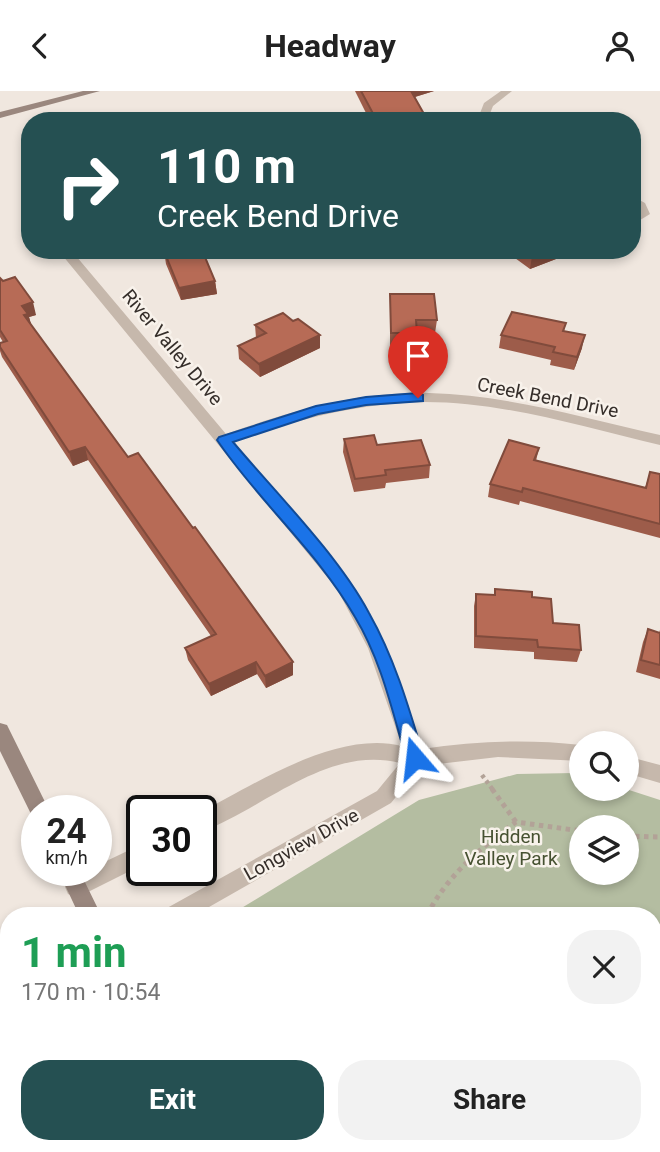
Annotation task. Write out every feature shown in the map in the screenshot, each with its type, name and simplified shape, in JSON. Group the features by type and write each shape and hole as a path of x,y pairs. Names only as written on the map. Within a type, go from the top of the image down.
{"street":[{"path":"0,115 95,91"},
{"path":"485,112 488,105 507,91"},
{"name":"River Valley Drive","path":"72,259 320,555 362,615 391,676 415,758"},
{"name":"Creek Bend Drive","path":"223,440 316,410 383,399 418,398 489,403 660,440"},
{"path":"0,731 32,795"},
{"path":"217,815 302,772 349,754 382,750 415,758 499,747 569,752"},
{"name":"Longview Drive","path":"189,907 384,797 415,758"},
{"path":"639,768 660,774"},
{"path":"76,886 86,907"}],"path":[{"path":"482,775 516,822 569,829"},
{"path":"431,907 439,891 464,866 516,822"},
{"path":"639,836 660,837"}],"green space":[{"name":"Hidden Valley Park","path":"569,773 569,801 639,801 639,793 660,800 660,907 243,907 419,800 517,774"}],"building":[{"path":"361,91 411,91 423,112 372,112"},
{"path":"167,259 206,259 215,281 179,288"},
{"path":"15,277 33,302 22,306 28,314 24,315 128,457 138,453 293,662 265,676 256,662 209,684 185,648 216,634 85,447 69,452 0,347 0,343 7,341 0,330 0,278 3,281"},
{"path":"390,294 434,294 437,320 416,320 417,333 391,333"},
{"path":"512,312 566,323 563,331 585,335 577,357 553,352 555,347 501,335"},
{"path":"283,313 293,321 298,319 320,335 259,364 238,346 266,333 255,325"},
{"path":"374,435 377,445 421,440 430,465 385,470 386,475 355,479 344,439"},
{"path":"509,440 539,448 534,460 646,488 650,472 660,474 660,524 523,488 522,492 490,484"},
{"path":"495,589 532,592 532,597 551,599 553,623 579,625 581,650 538,647 537,640 476,636 476,594 495,595"},
{"path":"648,629 660,633 660,665 641,660"}],"route":[{"path":"415,758 391,676 362,615 343,584 320,555 223,440 316,410 366,401 418,398"}]}
